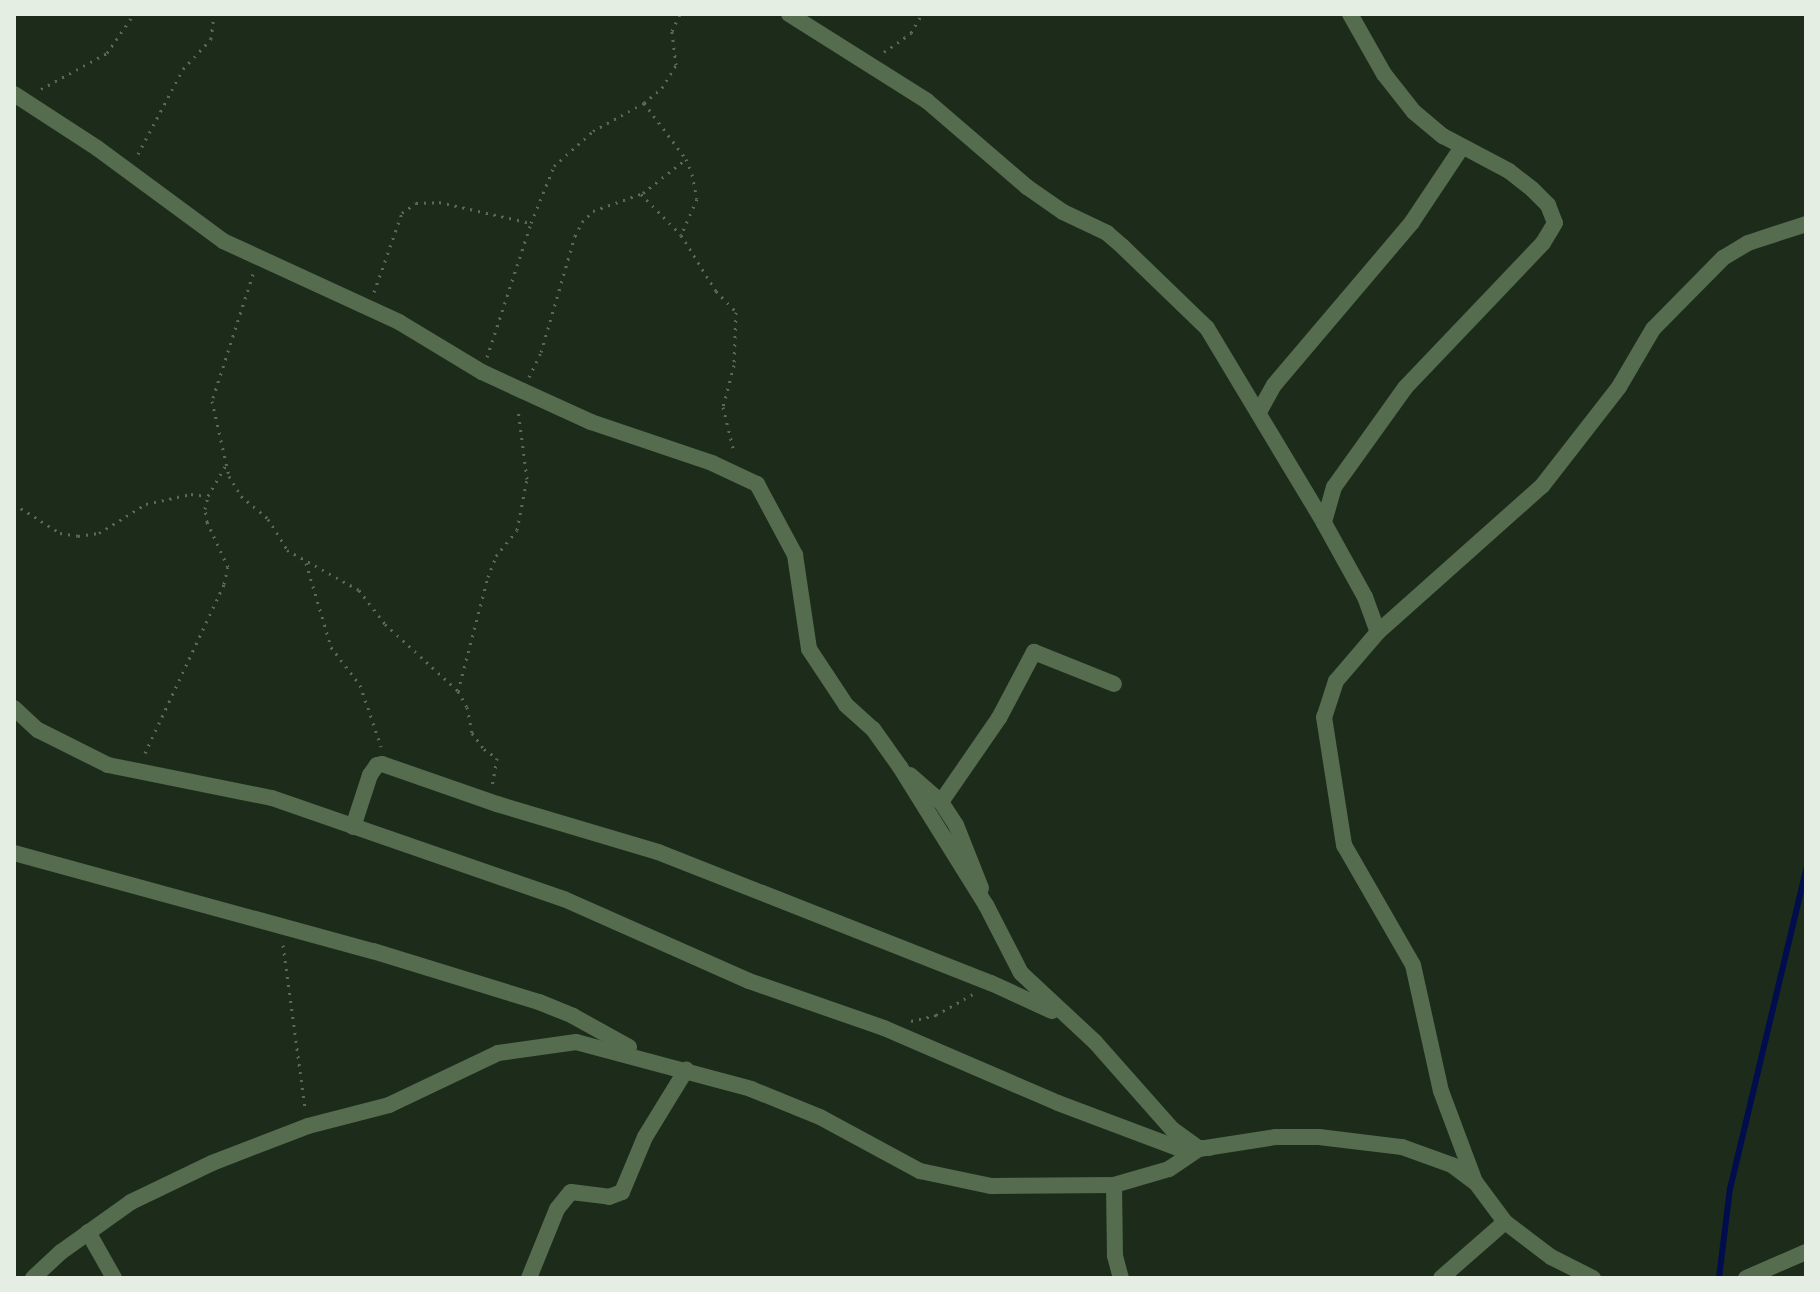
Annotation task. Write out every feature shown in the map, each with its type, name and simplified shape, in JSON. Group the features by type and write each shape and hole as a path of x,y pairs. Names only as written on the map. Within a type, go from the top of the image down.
{"street":[{"path":"789,14 927,101 1027,187 1115,240 1207,328 1324,523 1370,605 1378,632"},
{"path":"1324,523 1334,487 1405,388 1543,243 1555,223 1548,205 1532,189 1509,171 1428,125 1401,98 1350,14"},
{"path":"19,97 223,241 368,311 399,322 482,372 518,389 591,422 742,475 757,484 795,555 809,649 846,705 873,729 900,767 986,905 1021,973 1095,1042 1172,1129 1198,1148 1218,1147"},
{"path":"1259,412 1274,385 1412,222 1462,147"},
{"path":"1593,1278 1551,1257 1505,1222 1476,1183 1441,1091 1413,965 1344,845 1324,717 1336,681 1378,632 1542,486 1619,387 1653,329 1723,258 1748,243 1806,224"},
{"path":"941,802 999,718 1034,652 1114,684"},
{"path":"14,708 38,730 108,765 138,768 272,798 564,899 749,981 884,1028 1058,1103 1168,1141 1186,1151 1276,1137 1319,1137 1402,1147 1452,1165 1476,1183"},
{"path":"353,827 370,775 377,765 382,764 497,804 658,852 991,983 1065,1017"},
{"path":"900,767 941,802 974,863 986,905"},
{"path":"14,853 539,1002 573,1016 648,1058"},
{"path":"33,1278 88,1232 131,1202 212,1163 308,1126 389,1105 498,1053 523,1047 576,1042 648,1058 785,1101 920,1171 991,1186 1114,1185 1169,1169 1199,1149"},
{"path":"529,1278 557,1209 571,1192 609,1197 622,1192 645,1137 686,1070"},
{"path":"1114,1185 1115,1256 1121,1278"},
{"path":"1441,1278 1505,1222"},
{"path":"88,1232 114,1278"},
{"path":"1746,1278 1805,1255"}],"path":[{"path":"19,97 107,53 134,14"},
{"path":"128,172 183,69 211,39 214,14"},
{"path":"482,372 531,223 554,166 593,131 644,103 662,88 676,65 672,31 680,14"},
{"path":"867,63 911,33 922,14"},
{"path":"644,103 686,159 697,199 681,235"},
{"path":"458,691 488,577 496,556 517,530 527,479 518,389 541,352 575,236 582,222 593,211 641,194 686,159"},
{"path":"641,194 681,235 716,291 736,312 734,365 723,407 742,475"},
{"path":"368,311 407,207 416,203 439,202 531,223"},
{"path":"258,259 212,401 226,465 241,496 268,519 282,545 306,563 359,590 385,624 458,691 467,707 472,733 484,749 497,758 492,783 497,804"},
{"path":"138,768 224,584 228,567 207,522 208,496 226,465"},
{"path":"14,504 60,533 78,536 99,533 146,504 191,494 208,496"},
{"path":"306,563 331,647 360,685 382,749 382,764"},
{"path":"277,926 287,959 288,992 308,1126"},
{"path":"884,1028 936,1015 991,983"}],"waterway":[{"path":"1719,1278 1730,1189 1806,869"}]}
